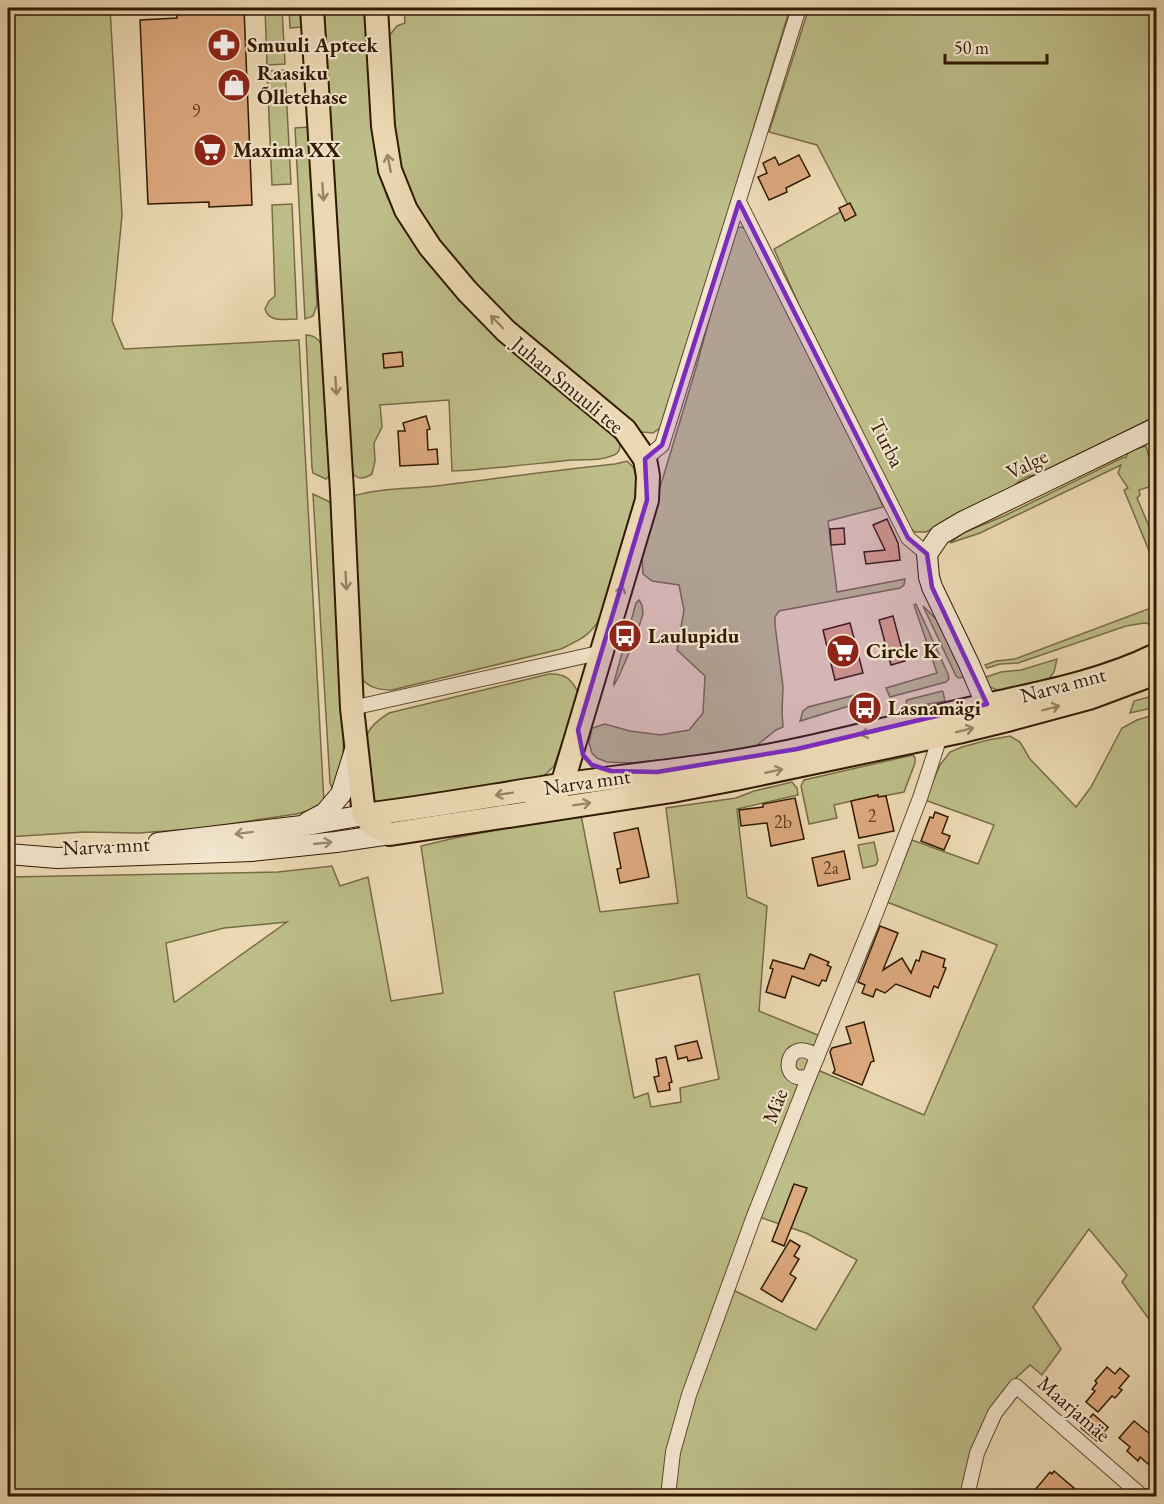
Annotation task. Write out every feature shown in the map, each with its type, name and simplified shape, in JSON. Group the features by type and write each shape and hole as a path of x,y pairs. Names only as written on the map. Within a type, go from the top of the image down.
{"main road":[{"path":"312,8 342,491 352,708 364,815 372,825 390,834"},
{"name":"Juhan Smuuli tee","path":"376,8 386,148 390,170 406,210 430,248 466,291 506,331 625,430 645,459 648,476 647,500 562,785"},
{"name":"Valge","path":"927,554 940,535 962,522 1156,428"},
{"path":"927,554 927,567 932,586 991,714"},
{"name":"Narva mnt","path":"991,714 1102,677 1156,655"},
{"name":"Narva mnt","path":"8,853 67,858 252,851 336,842 683,789 740,778 991,714 1089,698 1156,673"},
{"name":"Narva mnt","path":"8,853 155,844 302,826 739,760 875,732 933,727"},
{"path":"578,730 583,755 592,765 601,770 657,772"},
{"path":"302,826 325,813 341,794 356,747"},
{"path":"524,813 543,805 562,785"}],"street":[{"path":"645,459 662,445 799,8"},
{"name":"Turba","path":"739,202 908,538 927,554"},
{"path":"352,708 603,652"},
{"name":"Mäe","path":"668,1497 673,1452 689,1395 754,1216 876,914 923,790 937,746 933,727"},
{"path":"809,1076 802,1078 795,1076 789,1068 788,1060 795,1052 803,1050 812,1052 818,1057"},
{"name":"Maarjamäe","path":"967,1497 977,1453 995,1413 1016,1386 1142,1497"}],"highlighted area":[{"path":"739,202 908,538 927,554 932,587 987,704 797,749 657,772 611,771 592,765 583,755 578,730 647,500 645,459 662,445"}],"green space":[{"path":"8,8 110,8 122,215 112,321 124,349 299,340 324,803 314,809 296,814 203,828 139,833 84,832 8,837"},
{"path":"265,8 282,8 285,64 267,65"},
{"path":"289,8 301,8 302,27 290,28"},
{"path":"324,8 366,8 375,155 387,197 403,227 449,288 473,314 542,377 614,436 620,444 617,453 604,458 452,471 449,400 380,405 382,427 374,443 375,461 372,474 359,478 349,467","holes":["402,352 403,366 385,368 383,354"]},
{"path":"404,8 790,8 663,426 653,433 642,432 579,383 492,306 429,228 417,208 403,178 393,122 389,36 397,26 405,23"},
{"path":"809,8 1156,8 1156,416 1041,474 1019,481 1012,488 926,532 915,532 909,527 799,305 774,249 849,207 817,145 769,132"},
{"path":"285,70 291,184 272,185 267,71"},
{"path":"308,127 317,305 313,316 305,319 295,128"},
{"path":"292,204 297,319 278,319 270,316 265,309 275,296 272,205"},
{"path":"737,228 749,230 856,445 883,507 828,521 837,592 905,579 904,585 900,588 779,611 775,617 775,625 783,687 783,727 756,746 634,763 607,762 592,753 589,743 592,728 605,724 630,731 660,735 689,730 703,713 705,676 677,650 684,610 679,585 652,581 643,574 642,558 649,524 722,273"},
{"path":"306,335 318,340 325,352 326,434 330,462 330,475 326,479 313,473 312,468"},
{"path":"1146,446 1151,464 1156,460 1156,484 1139,490 1140,495 1137,498 1156,543 1156,556 1152,558 1124,490 1128,488 1118,473 1121,465 980,533 950,543 963,533 1126,458 1128,451"},
{"path":"627,461 634,468 638,503 604,612 586,635 561,649 392,690 374,688 360,677 353,496 384,490 436,486"},
{"path":"313,494 330,502 332,512 344,738 341,773 333,790 330,783"},
{"path":"639,600 643,614 635,639 614,685 636,603"},
{"path":"916,604 949,679 946,682 890,697 886,688 937,673 914,605"},
{"path":"923,606 937,620 964,677 956,676"},
{"path":"1156,606 1156,625 1144,623 1126,626 1018,663 1000,664 987,668 985,665 1015,659"},
{"path":"1057,659 1054,672 1043,683 1004,692 990,687 983,678 1001,672 1021,670"},
{"path":"549,674 568,678 579,694 554,766 546,774 534,780 381,805 374,801 366,747 368,733 380,719 389,713"},
{"path":"942,691 945,701 907,708 907,700"},
{"path":"863,693 865,698 862,702 800,721 803,711 808,707"},
{"path":"1156,695 1156,707 1130,713 1134,701"},
{"path":"1156,714 1156,1329 1122,1282 1127,1275 1089,1229 1033,1307 1061,1349 1042,1375 1030,1365 1016,1378 1016,1386 995,1413 967,1496 8,1496 8,877 278,872 332,866 340,886 368,877 391,1001 443,993 421,846 581,815 600,912 678,903 666,808 736,798 792,782 797,788 798,795 737,809 747,897 767,906 759,1011 825,1038 813,1068 924,1115 997,945 887,902 912,840 978,864 994,825 925,800 940,765 950,752 962,747 1010,736 1020,742 1030,759 1076,807 1091,787 1122,728","holes":["287,922 175,1002 174,1002 166,943 224,928","699,974 719,1079 680,1088 681,1102 651,1107 648,1093 634,1098 614,992","759,1217 806,1233 857,1260 816,1330 733,1290"]},
{"path":"913,755 915,763 904,792 834,805 837,818 809,824 801,786 804,780"},
{"path":"874,842 878,860 876,865 863,868 858,845"}],"building":[{"path":"176,8 244,8 252,205 209,207 209,202 148,204 140,20 177,18"},
{"path":"799,155 810,176 786,188 787,192 769,200 758,177 767,173 763,163 775,157 779,165"},
{"path":"850,203 856,215 845,221 839,208"},
{"path":"402,352 403,366 384,368 383,354"},
{"path":"426,416 430,429 427,430 428,450 437,449 438,464 400,466 398,431 405,431 403,423"},
{"path":"887,519 898,543 900,560 866,564 864,552 885,550 873,525"},
{"path":"844,528 845,544 831,545 830,529"},
{"name":"Circle K","path":"893,616 905,661 891,665 879,620"},
{"name":"Circle K","path":"850,623 863,673 835,680 823,630"},
{"path":"878,795 878,797 886,796 894,831 859,838 851,801"},
{"path":"795,798 804,839 771,846 767,823 741,826 739,810 763,807 763,804"},
{"path":"935,812 948,817 942,833 950,836 944,850 921,841 930,817 933,818"},
{"path":"638,828 649,877 620,883 617,869 621,868 614,833"},
{"path":"844,851 850,879 818,886 812,858"},
{"path":"880,926 898,933 883,970 902,958 911,973 922,951 945,959 943,967 946,968 938,988 934,986 930,997 896,984 885,993 876,989 873,997 862,993 865,985 858,982"},
{"path":"810,954 829,962 827,965 831,967 826,981 822,980 819,986 792,976 785,998 766,992 773,969 770,968 773,960 804,969"},
{"path":"864,1022 874,1061 871,1062 862,1085 833,1073 835,1070 830,1052 832,1048 851,1043 846,1027"},
{"path":"697,1041 702,1058 688,1061 687,1057 678,1059 675,1046"},
{"path":"666,1057 672,1082 669,1083 670,1090 658,1092 654,1077 659,1076 656,1059"},
{"path":"794,1184 807,1188 784,1246 772,1241"},
{"path":"790,1240 800,1246 794,1256 799,1259 790,1274 796,1278 782,1302 761,1289"},
{"path":"1107,1367 1115,1374 1120,1368 1129,1376 1119,1388 1122,1390 1115,1398 1112,1396 1098,1412 1086,1402 1095,1391 1092,1389 1097,1383 1095,1381"},
{"path":"1093,1414 1108,1427 1097,1441 1081,1428"},
{"path":"1134,1421 1156,1439 1156,1455 1148,1464 1140,1457 1138,1461 1127,1451 1130,1447 1119,1438"},
{"path":"1054,1471 1075,1489 1070,1497 1029,1497 1050,1472 1052,1474"}],"place":[{"name":"Smuuli Apteek","path":"224,45"},
{"name":"Raasiku Õlletehase","path":"234,85"},
{"name":"Maxima XX","path":"210,150"},
{"name":"Laulupidu","path":"625,636"},
{"name":"Circle K","path":"843,651"},
{"name":"Lasnamägi","path":"865,708"}]}
